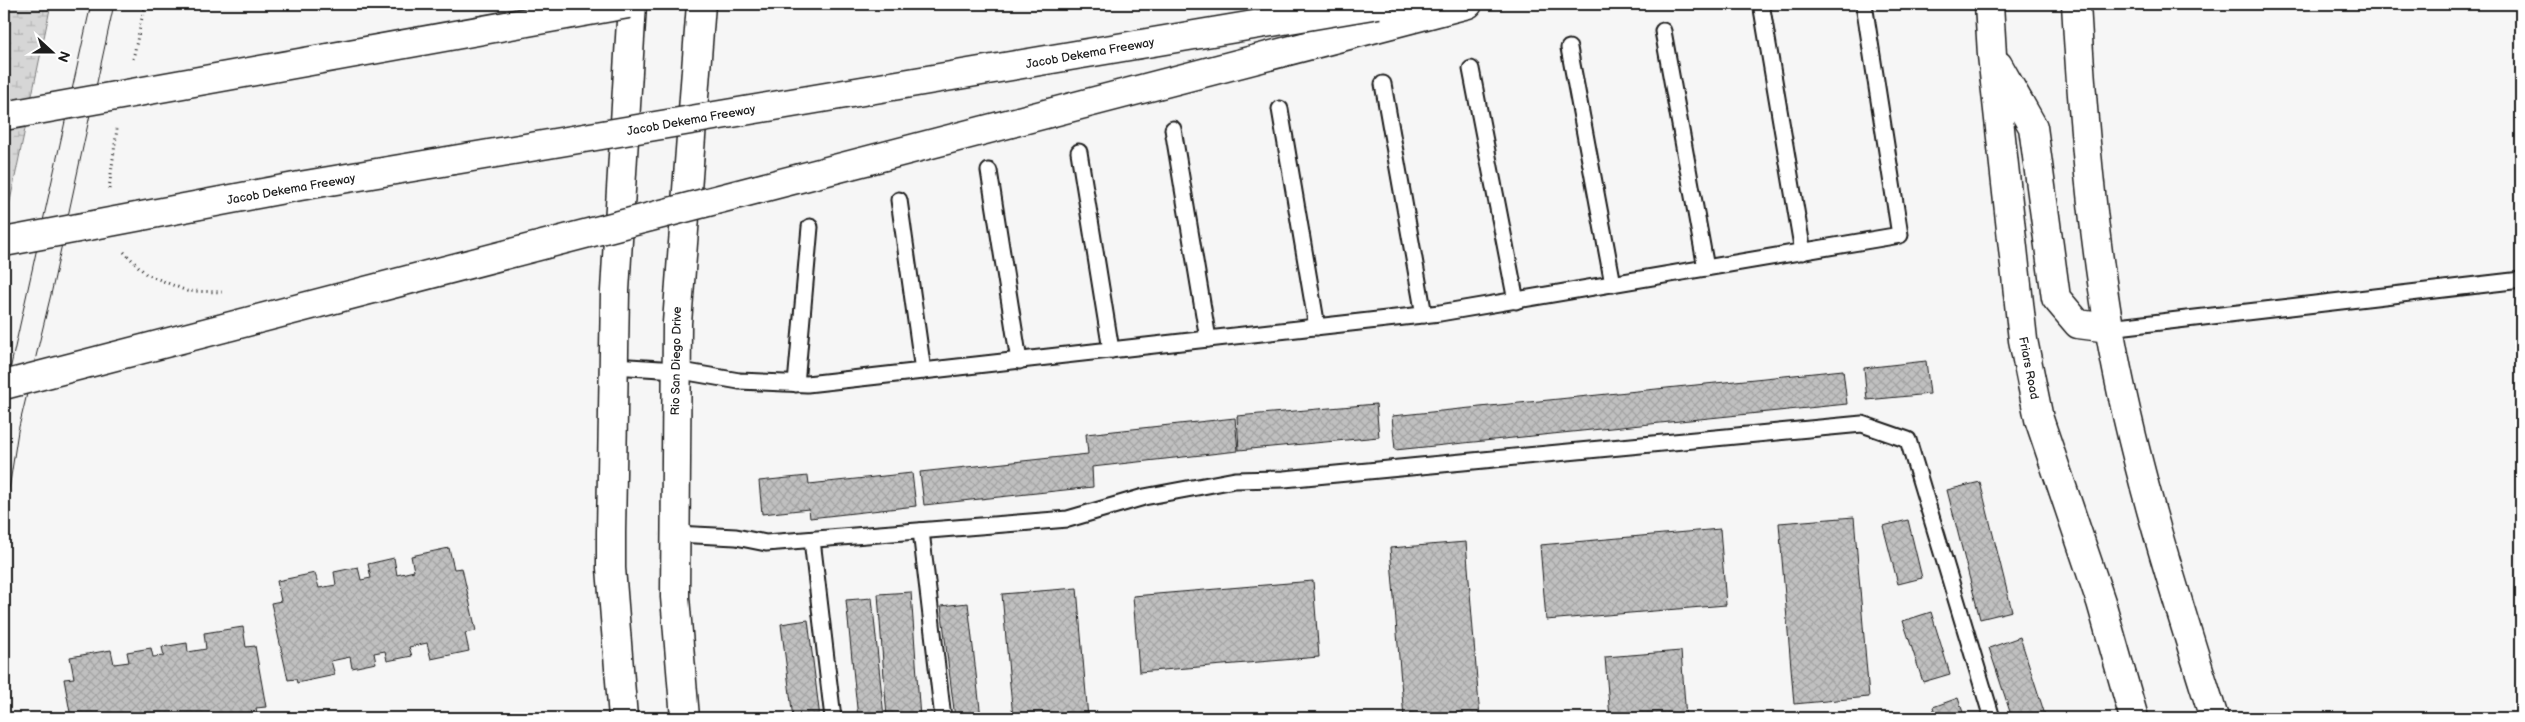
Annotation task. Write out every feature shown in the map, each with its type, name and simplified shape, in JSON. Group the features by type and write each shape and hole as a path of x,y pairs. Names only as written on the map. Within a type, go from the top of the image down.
{"main road":[{"path":"4,116 628,4"},
{"path":"617,718 611,568 615,291 632,4"},
{"name":"Rio San Diego Drive","path":"686,718 675,598 677,301 701,4"},
{"name":"Jacob Dekema Freeway","path":"4,242 300,186 1378,4"},
{"path":"4,385 1468,4"},
{"name":"Friars Road","path":"1989,4 1992,55 2023,340 2039,419 2101,602 2134,718"},
{"path":"2076,4 2093,222 2109,328 2135,448 2176,598 2214,718"},
{"path":"1992,55 2033,127 2056,298 2078,324 2109,328"}],"lane":[{"path":"614,366 676,370 739,381 796,384 1424,315 1900,235 1864,4"},
{"path":"1762,9 1803,252"},
{"path":"1663,32 1706,268"},
{"path":"1569,48 1613,284"},
{"path":"1471,69 1516,300"},
{"path":"1383,84 1424,315"},
{"path":"1280,109 1317,327"},
{"path":"1173,129 1208,339"},
{"path":"1079,152 1111,350"},
{"path":"989,171 1019,360"},
{"path":"899,200 923,371"},
{"path":"796,384 810,227"},
{"path":"2109,328 2521,280"},
{"path":"675,534 736,537 766,543 1068,519 1144,496 1235,480 1294,478 1862,424 1908,440 1992,718"},
{"path":"921,531 943,718"},
{"path":"812,540 833,718"}],"green space":[{"path":"4,4 51,4 4,230"}],"building":[{"path":"1926,361 1930,394 1867,400 1864,368"},
{"path":"1843,370 1847,404 1395,450 1392,416"},
{"path":"1376,404 1379,437 1239,450 1237,416"},
{"path":"1235,418 1238,451 1092,467 1093,487 924,505 920,472 1088,454 1086,434"},
{"path":"912,473 916,506 810,518 809,509 762,514 759,481 808,476 809,484"},
{"path":"1980,482 2012,611 1980,619 1947,490"},
{"path":"1854,517 1869,697 1794,704 1779,523"},
{"path":"1908,520 1922,578 1898,584 1883,526"},
{"path":"1720,529 1726,605 1546,620 1540,545"},
{"path":"1466,542 1480,718 1404,718 1390,548"},
{"path":"449,548 454,569 462,568 476,631 465,633 469,651 431,659 427,643 409,647 412,656 387,661 385,651 374,653 376,663 352,668 350,657 331,661 335,675 297,683 296,679 288,680 271,603 281,601 277,581 315,573 319,588 336,585 334,572 358,567 361,580 371,578 368,564 394,558 397,575 414,571 411,556"},
{"path":"1313,581 1319,657 1139,672 1133,596"},
{"path":"1077,588 1088,718 1013,718 1002,594"},
{"path":"911,592 920,718 887,718 878,594"},
{"path":"872,598 884,717 858,718 846,600"},
{"path":"968,603 981,718 955,718 941,606"},
{"path":"1931,612 1950,674 1923,682 1903,621"},
{"path":"808,620 820,718 793,718 781,624"},
{"path":"243,627 246,647 255,646 266,707 256,708 258,718 71,718 64,679 74,678 70,657 111,650 114,664 129,662 127,652 151,648 153,657 164,656 162,647 187,643 188,652 206,649 204,633"},
{"path":"2020,637 2046,718 2012,718 1989,648"},
{"path":"1681,651 1686,718 1610,718 1605,657"},
{"path":"1958,698 1965,718 1937,718 1933,707"}],"tram line":[{"path":"4,397 91,4"},
{"path":"4,522 18,431 52,290 114,4"}]}
